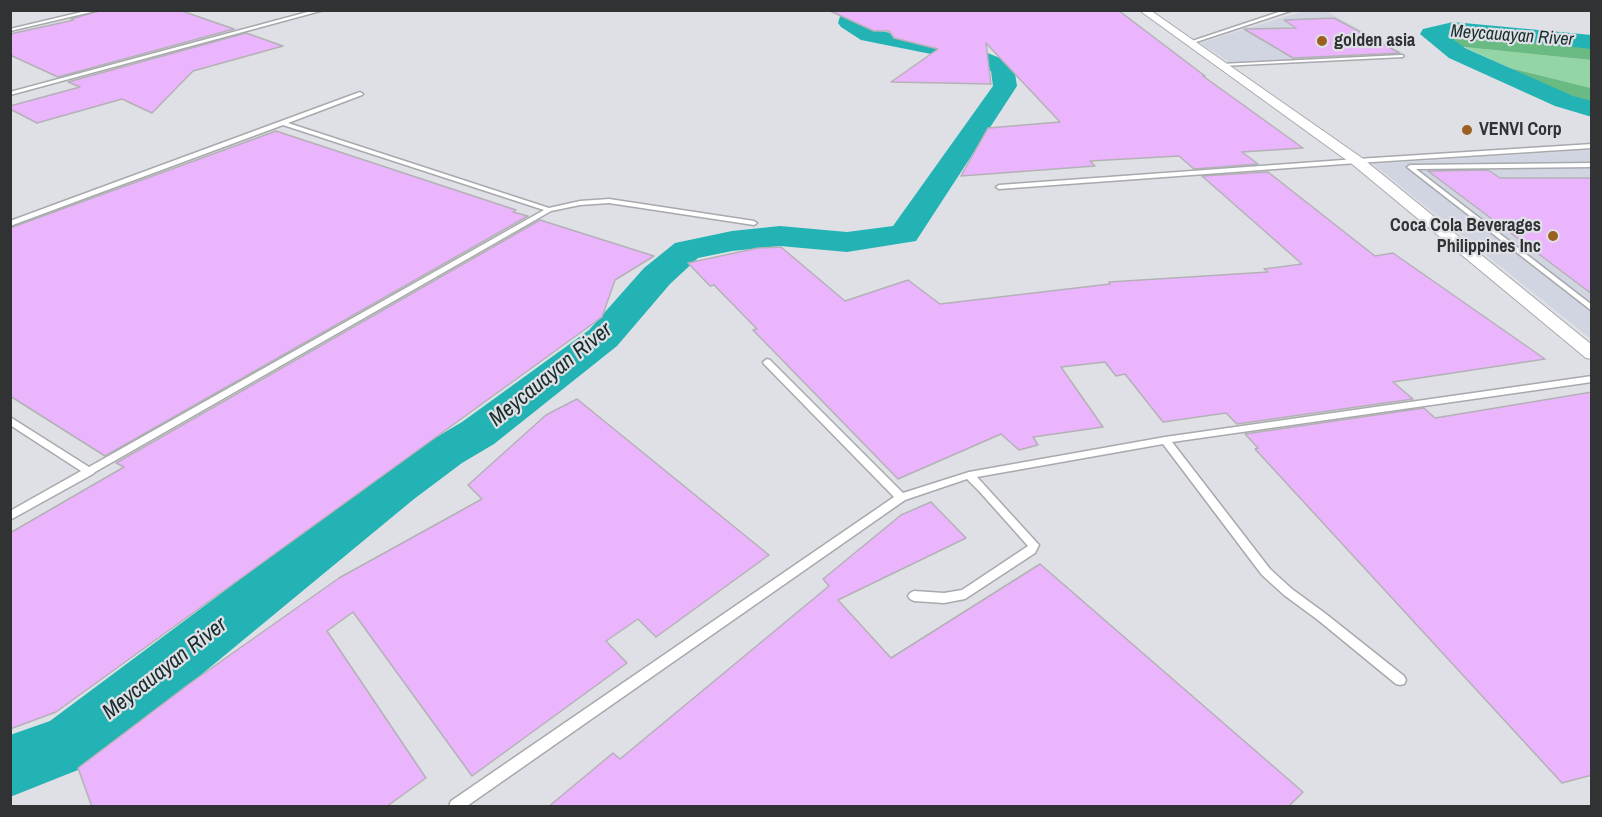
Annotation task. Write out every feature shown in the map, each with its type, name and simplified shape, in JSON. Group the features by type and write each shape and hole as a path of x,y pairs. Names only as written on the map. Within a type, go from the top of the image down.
{"street":[{"path":"1143,10 1357,161 1592,354"}],"lane":[{"path":"10,30 98,10"},
{"path":"10,94 322,10"},
{"path":"1188,43 1292,10"},
{"path":"1221,65 1401,56"},
{"path":"10,224 360,94"},
{"path":"283,123 549,210"},
{"path":"999,187 1357,161 1592,147"},
{"path":"1592,165 1410,166 1592,309"},
{"path":"10,516 549,210 580,203 609,201 754,223"},
{"path":"767,362 901,497"},
{"path":"456,807 901,497 969,475 1165,440 1592,378"},
{"path":"10,420 90,472"},
{"path":"1165,440 1266,572 1400,680"},
{"path":"914,596 944,598 965,594 1031,550 1034,545 969,475"}],"shaded area":[{"name":"golden asia","path":"1304,11 1326,11 1409,57 1234,65 1200,43"},
{"path":"1591,150 1591,339 1373,164"}],"green space":[{"path":"1457,30 1591,44 1591,60 1454,46 1439,35"},
{"path":"1464,47 1591,60 1591,88 1510,68"},
{"path":"1510,68 1591,88 1591,102 1568,96"}],"water":[{"path":"1447,53 1465,53 1562,96 1591,105 1591,113 1564,105"}],"building":[{"path":"102,10 179,10 234,29 58,77 10,55 10,34 74,20 71,19"},
{"path":"828,10 1118,10 1205,76 1203,76 1303,148 1242,152 1258,164 1194,169 1179,156 1090,161 1095,166 961,176 988,128 1060,122 986,43 991,84 891,82 938,49 894,38 889,31 874,31"},
{"name":"golden asia","path":"1334,18 1400,53 1293,58 1244,29 1296,28 1284,20"},
{"path":"246,33 283,46 193,71 152,113 122,99 37,123 10,109 10,106 80,87 68,82"},
{"path":"276,131 516,210 513,212 528,216 105,456 10,396 10,228"},
{"name":"Coca Cola Beverages Philippines Inc","path":"1488,170 1500,178 1592,178 1592,294 1428,171"},
{"path":"1268,172 1375,256 1393,253 1545,359 1393,382 1413,399 1237,424 1226,413 1163,422 1125,374 1116,376 1105,362 1061,367 1103,427 1033,437 1038,445 1019,450 1001,434 898,479 753,330 757,329 714,285 710,286 688,263 758,248 781,247 845,301 908,280 940,304 1110,284 1109,282 1268,272 1264,269 1302,264 1202,176"},
{"path":"540,220 654,256 615,280 602,317 56,712 10,729 10,533 124,467 116,463"},
{"path":"1592,392 1592,775 1562,783 1255,449 1258,448 1245,434 1424,408 1435,418"},
{"path":"577,399 769,555 656,637 638,619 606,641 627,663 472,776 353,612 327,631 426,778 386,807 92,807 78,768 189,684 339,578 482,499 468,485 546,415"},
{"path":"931,502 966,538 838,600 891,658 1040,564 1303,792 1288,807 548,807 613,753 620,759 829,586 823,579 901,515"}],"waterway":[{"name":"Meycauayan River","path":"10,766 71,743 397,487 446,452 478,433 603,338 657,276 687,250 732,241 780,236 847,242 904,234 1005,86 1002,67 972,55 869,35 848,23 852,10"},
{"name":"Meycauayan River","path":"1592,42 1453,28 1431,34 1457,53 1564,101 1592,109"}],"place":[{"name":"golden asia","path":"1322,41"},
{"name":"VENVI Corp","path":"1467,130"},
{"name":"Coca Cola Beverages Philippines Inc","path":"1553,236"}]}
